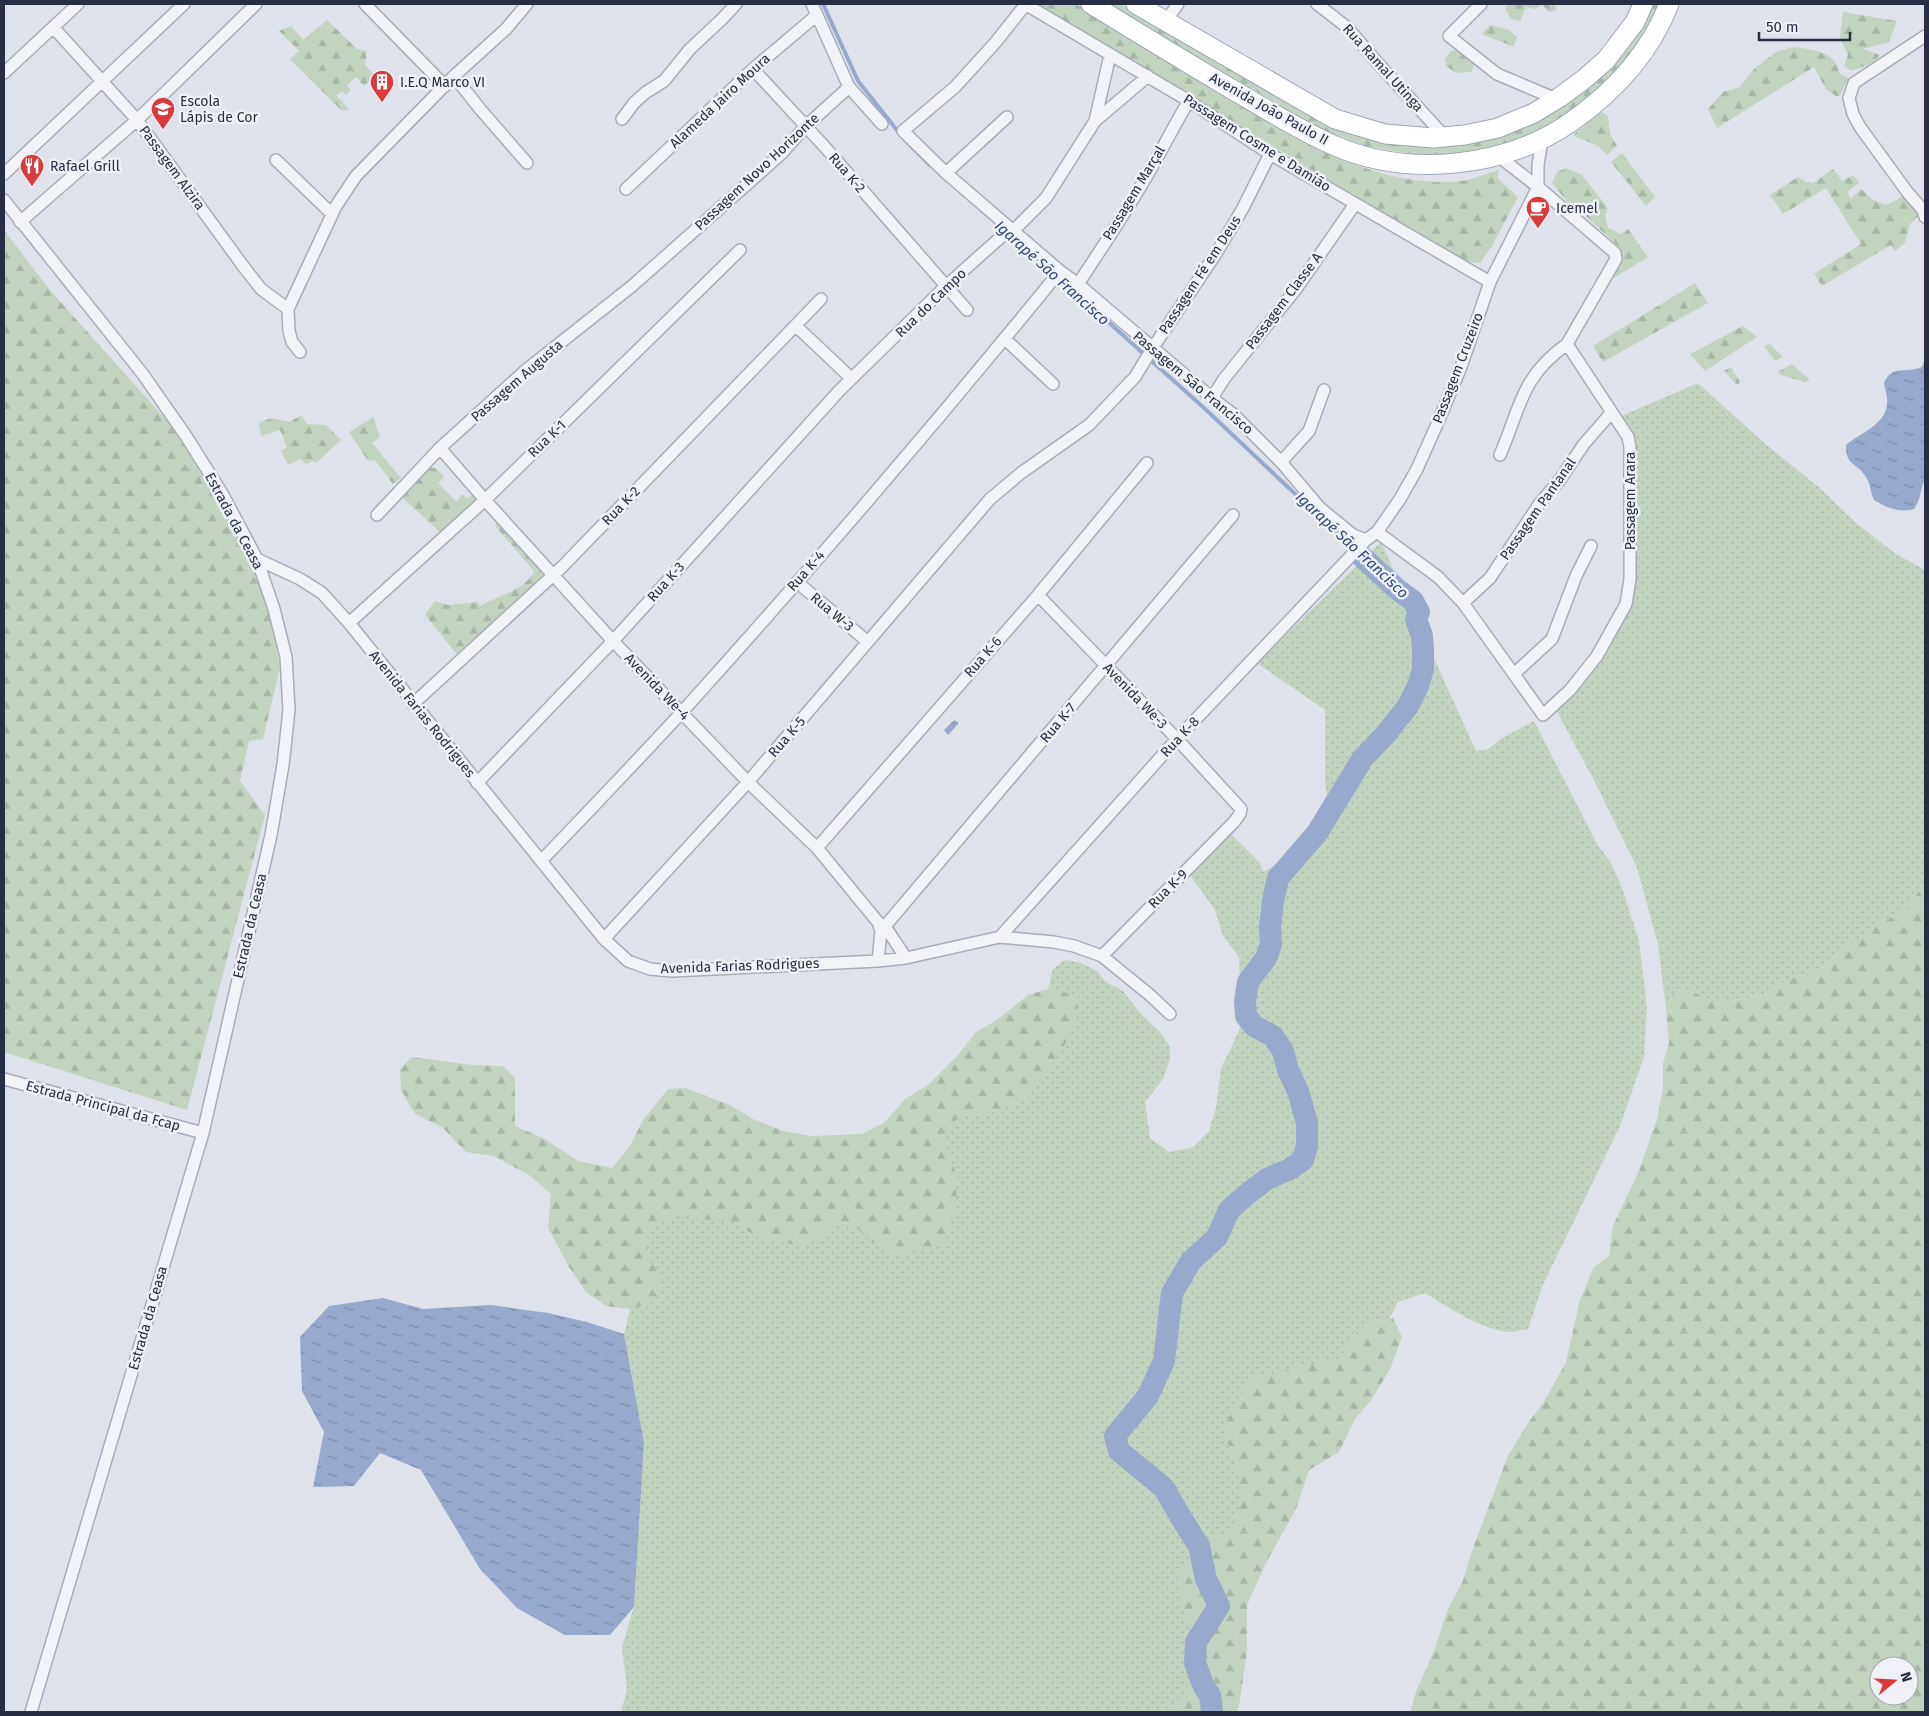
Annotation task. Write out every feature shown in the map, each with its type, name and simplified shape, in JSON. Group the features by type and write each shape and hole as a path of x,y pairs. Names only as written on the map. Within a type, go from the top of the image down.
{"main road":[{"name":"Avenida João Paulo II","path":"1090,4 1270,112 1334,145 1371,158 1412,163 1447,164 1497,155 1542,140 1583,114 1613,89 1636,62 1654,35 1669,4"},
{"name":"Avenida João Paulo II","path":"1136,4 1335,119 1385,134 1433,138 1465,135 1498,128 1534,113 1556,99 1583,80 1606,60 1635,22 1643,4"}],"street":[{"path":"4,72 78,4"},
{"path":"4,174 184,4"},
{"path":"20,222 137,120 256,4"},
{"path":"365,4 445,86"},
{"path":"300,352 292,342 289,331 288,309 336,206 356,176 454,76 506,29 527,4"},
{"path":"622,119 634,103 664,81 690,49 736,4"},
{"name":"Passagem Cosme e Damião","path":"1025,4 1189,101 1270,154 1490,282"},
{"name":"Passagem São Francisco","path":"1025,4 995,43 955,87 903,131 946,173 1057,274 1078,284 1149,354 1233,414 1280,462 1320,508 1353,536 1359,547"},
{"path":"1165,22 1178,4"},
{"name":"Rua Ramal Utinga","path":"1317,4 1348,28 1445,137"},
{"path":"1481,4 1449,36 1497,74 1556,99"},
{"path":"815,9 849,87 882,124"},
{"name":"Alameda Jairo Moura","path":"626,189 815,9"},
{"name":"Passagem Alzira","path":"53,27 137,120 261,289 288,309"},
{"path":"1925,36 1854,83 1849,98 1853,114 1860,127 1908,193 1923,210 1925,217"},
{"name":"Rua do Campo","path":"1095,121 1110,55"},
{"path":"752,69 805,127"},
{"path":"454,76 527,163"},
{"name":"Rua do Campo","path":"852,378 946,286 1046,198 1095,121 1148,76"},
{"name":"Passagem Novo Horizonte","path":"665,257 781,154 805,127 849,87"},
{"name":"Passagem Marçal","path":"1078,284 1124,215 1169,132 1189,101"},
{"path":"946,173 1007,117"},
{"name":"Rua K-2","path":"805,127 967,310"},
{"path":"1538,187 1538,165 1542,140"},
{"name":"Passagem Fé em Deus","path":"964,529 990,499 1021,473 1089,425 1135,377 1218,252 1270,154"},
{"path":"1497,155 1611,248 1615,253 1616,259 1567,344 1550,356 1526,387 1500,455"},
{"path":"276,160 332,214"},
{"name":"Passagem Cruzeiro","path":"1359,547 1377,532 1400,499 1417,469 1461,367 1490,282 1538,187"},
{"name":"Estrada da Ceasa","path":"4,200 142,373 186,436 223,495 257,559 274,608 286,657 289,710 283,765 271,835 203,1133 31,1712"},
{"name":"Passagem Classe A","path":"1212,398 1224,379 1296,289 1355,204"},
{"name":"Rua K-1","path":"349,623 485,500 740,250"},
{"name":"Passagem Augusta","path":"377,515 440,448 526,370 632,286 665,257"},
{"name":"Rua K-4","path":"541,862 681,712 797,582 1005,339 1057,274"},
{"name":"Rua K-2","path":"413,704 553,575 821,299"},
{"path":"796,326 852,378"},
{"path":"1005,339 1053,384"},
{"name":"Passagem Arara","path":"1515,673 1543,715 1570,690 1597,656 1626,604 1630,579 1630,447 1628,437 1567,344"},
{"name":"Rua K-3","path":"478,783 613,641 852,378"},
{"path":"1280,462 1309,431 1324,390"},
{"name":"Passagem Pantanal","path":"1463,603 1490,578 1540,503 1559,481 1584,444 1611,412"},
{"name":"Avenida We-4","path":"440,448 613,641 748,782 817,848 906,958"},
{"name":"Rua K-6","path":"817,848 1038,595 1147,463"},
{"name":"Rua K-7","path":"881,927 1234,514"},
{"name":"Rua K-5","path":"604,939 748,782 964,529"},
{"path":"1377,532 1438,577 1463,603 1515,673 1552,639 1576,576 1591,546"},
{"name":"Rua K-8","path":"1000,937 1178,739 1359,547"},
{"name":"Avenida Farias Rodrigues","path":"257,559 300,579 322,593 349,623 604,939 628,961 650,969 672,971 878,961 906,958 1000,937 1054,942 1074,946 1102,956 1170,1014"},
{"name":"Rua W-3","path":"797,582 868,642"},
{"name":"Avenida We-3","path":"1038,595 1178,739 1238,804 1241,809 1240,814 1234,822"},
{"name":"Rua K-9","path":"1102,956 1234,822"},
{"path":"878,961 881,927"},
{"name":"Estrada Principal da Fcap","path":"4,1079 203,1133"}],"green space":[{"path":"1031,4 1076,4 1298,138 1356,165 1398,177 1419,181 1441,182 1467,180 1499,170 1497,178 1518,197 1492,246 1480,263 1464,262 1291,157"},
{"path":"1104,4 1120,4 1268,87 1366,134 1529,124 1649,4 1661,4 1645,39 1597,97 1530,137 1495,149 1460,155 1424,156 1366,146 1324,130"},
{"path":"1509,4 1542,4 1535,9 1526,7 1520,21 1511,19 1505,8"},
{"path":"1542,4 1554,4 1557,10 1549,12"},
{"path":"1843,12 1897,21 1889,42 1863,49 1880,55 1873,63 1852,71 1844,66 1848,55 1840,38"},
{"path":"327,20 357,49 367,51 365,65 375,76 364,86 356,77 347,85 350,90 346,95 342,91 336,95 349,110 341,110 290,59 299,51 279,31 291,26 303,40"},
{"path":"1490,25 1509,30 1517,37 1514,47 1482,34"},
{"path":"1792,47 1822,52 1833,60 1839,73 1848,78 1841,94 1837,97 1826,89 1814,67 1717,128 1708,109 1723,92 1740,87 1754,69 1776,52"},
{"path":"1460,49 1475,63 1471,72 1456,73 1446,66 1445,59 1451,51"},
{"path":"1601,112 1608,116 1610,134 1617,146 1607,155 1598,146 1574,136"},
{"path":"1622,153 1655,197 1646,206 1611,162"},
{"path":"1566,168 1582,175 1608,208 1605,216 1608,228 1621,234 1628,229 1648,257 1612,279 1620,248 1585,215 1575,211 1552,183 1557,172"},
{"path":"1833,169 1842,181 1853,175 1859,182 1848,192 1850,199 1861,189 1873,200 1886,205 1904,196 1919,215 1910,224 1905,243 1895,251 1891,245 1822,286 1814,274 1861,244 1826,188 1783,214 1770,195 1798,177 1806,182 1813,183"},
{"path":"4,230 49,289 170,424 241,535 268,607 280,668 263,739 249,741 240,781 265,815 187,1110 4,1052"},
{"path":"1695,283 1708,303 1603,362 1593,346"},
{"path":"1743,326 1757,337 1705,371 1690,354"},
{"path":"1770,344 1783,357 1775,361 1764,346"},
{"path":"1792,364 1810,380 1805,382 1781,375 1778,372"},
{"path":"1731,367 1740,382 1737,385 1724,371"},
{"path":"1698,383 1764,443 1821,489 1857,524 1896,554 1925,570 1925,883 1905,910 1867,931 1824,967 1789,979 1764,995 1715,1004 1694,992 1675,990 1666,1009 1658,944 1637,868 1595,782 1555,708 1620,617 1629,598 1634,448 1619,417"},
{"path":"301,415 307,424 326,425 341,440 316,463 312,461 306,464 300,459 288,465 281,450 287,448 280,430 261,436 259,423 271,418 290,422"},
{"path":"373,417 380,437 372,443 401,478 393,484 375,460 368,461 349,432"},
{"path":"422,468 436,468 444,477 438,483 456,501 462,495 468,498 474,493 480,501 442,534 401,496"},
{"path":"498,520 545,573 459,657 425,615 435,601 448,605 478,602 480,606 518,588 530,578 534,571 495,526"},
{"path":"1381,542 1476,751 1488,749 1502,738 1534,721 1597,844 1611,863 1622,888 1639,941 1647,1008 1644,1057 1620,1126 1542,1287 1528,1329 1509,1332 1487,1327 1465,1317 1425,1293 1398,1302 1375,1345 1282,1471 1209,1712 621,1712 627,1690 622,1647 634,1607 644,1443 624,1334 630,1309 611,1213 783,1189 1049,1015 1048,989 1053,969 1065,960 1081,963 1097,971 1106,982 1123,991 1140,1013 1161,1033 1170,1047 1170,1059 1163,1079 1145,1102 1150,1138 1169,1152 1192,1148 1209,1131 1216,1108 1221,1068 1239,1031 1242,1014 1237,1001 1240,982 1239,957 1223,936 1215,910 1190,875 1229,832 1260,863 1263,872 1298,852 1314,839 1334,810 1327,801 1325,782 1325,710 1257,663"},
{"path":"1925,883 1925,1712 1411,1712 1415,1694 1434,1651 1448,1609 1462,1583 1474,1545 1508,1456 1528,1423 1544,1402 1566,1362 1580,1300 1594,1267 1609,1256 1613,1226 1639,1171 1657,1119 1663,1089 1663,1063 1669,1043 1666,1009 1675,990 1694,992 1715,1004 1764,995 1789,979 1824,967 1867,931 1905,910"},
{"path":"1048,989 1078,995 1077,1017 1061,1053 1042,1076 1027,1099 988,1114 972,1113 955,1120 944,1138 958,1180 954,1214 943,1244 924,1251 895,1257 881,1249 853,1224 834,1225 806,1247 757,1237 734,1222 682,1215 664,1220 648,1235 645,1252 658,1271 664,1287 655,1301 630,1309 606,1306 586,1292 569,1267 548,1228 551,1194 529,1175 494,1156 466,1152 442,1127 415,1114 401,1090 400,1070 411,1057 472,1065 503,1066 515,1078 515,1126 545,1139 578,1161 612,1168 630,1146 643,1120 668,1089 685,1088 730,1105 753,1119 783,1131 812,1136 862,1134 885,1122 905,1099 928,1085 959,1054 976,1032 997,1020 1028,995"},
{"path":"1393,1318 1402,1337 1390,1369 1372,1399 1355,1419 1339,1452 1309,1470 1296,1509 1266,1563 1247,1605 1247,1651 1239,1706 1236,1712 1163,1712 1178,1700 1209,1658 1196,1642 1198,1637 1185,1616 1178,1592 1178,1575 1199,1546 1230,1531 1241,1503 1239,1477 1226,1438 1227,1421 1251,1378 1273,1375 1302,1365 1337,1361 1357,1332 1373,1320"}],"water":[{"path":"1925,359 1925,479 1914,509 1898,510 1874,500 1869,482 1863,472 1850,461 1846,452 1846,445 1877,423 1886,411 1887,396 1884,383 1887,377 1895,371 1922,367"},
{"path":"954,720 959,723 948,735 944,730"},
{"path":"383,1298 423,1309 491,1305 548,1313 587,1322 624,1334 644,1443 634,1607 610,1635 565,1635 517,1608 480,1569 421,1470 380,1453 354,1486 313,1487 324,1432 302,1391 300,1337 329,1306"}],"waterway":[{"name":"Igarapé São Francisco","path":"823,4 858,81 900,134"},
{"name":"Igarapé São Francisco","path":"908,143 930,165"},
{"name":"Igarapé São Francisco","path":"1057,276 1203,407 1360,555"},
{"name":"Igarapé São Francisco","path":"1212,1712 1210,1695 1204,1687 1195,1663 1196,1642 1219,1606 1206,1579 1199,1546 1164,1488 1119,1451 1115,1436 1148,1396 1164,1361 1172,1293 1191,1261 1217,1237 1229,1210 1267,1179 1290,1169 1303,1160 1307,1146 1307,1123 1298,1091 1288,1070 1283,1051 1273,1036 1254,1026 1246,1016 1245,1001 1248,982 1266,958 1271,944 1270,927 1278,878 1317,833 1363,758 1385,735 1408,706 1418,686 1423,669 1422,636 1416,619 1419,612 1413,601 1360,555"}],"place":[{"name":"I.E.Q Marco VI","path":"382,103"},
{"name":"Escola Lápis de Cor","path":"163,130"},
{"name":"Rafael Grill","path":"32,187"},
{"name":"Icemel","path":"1538,229"}]}
